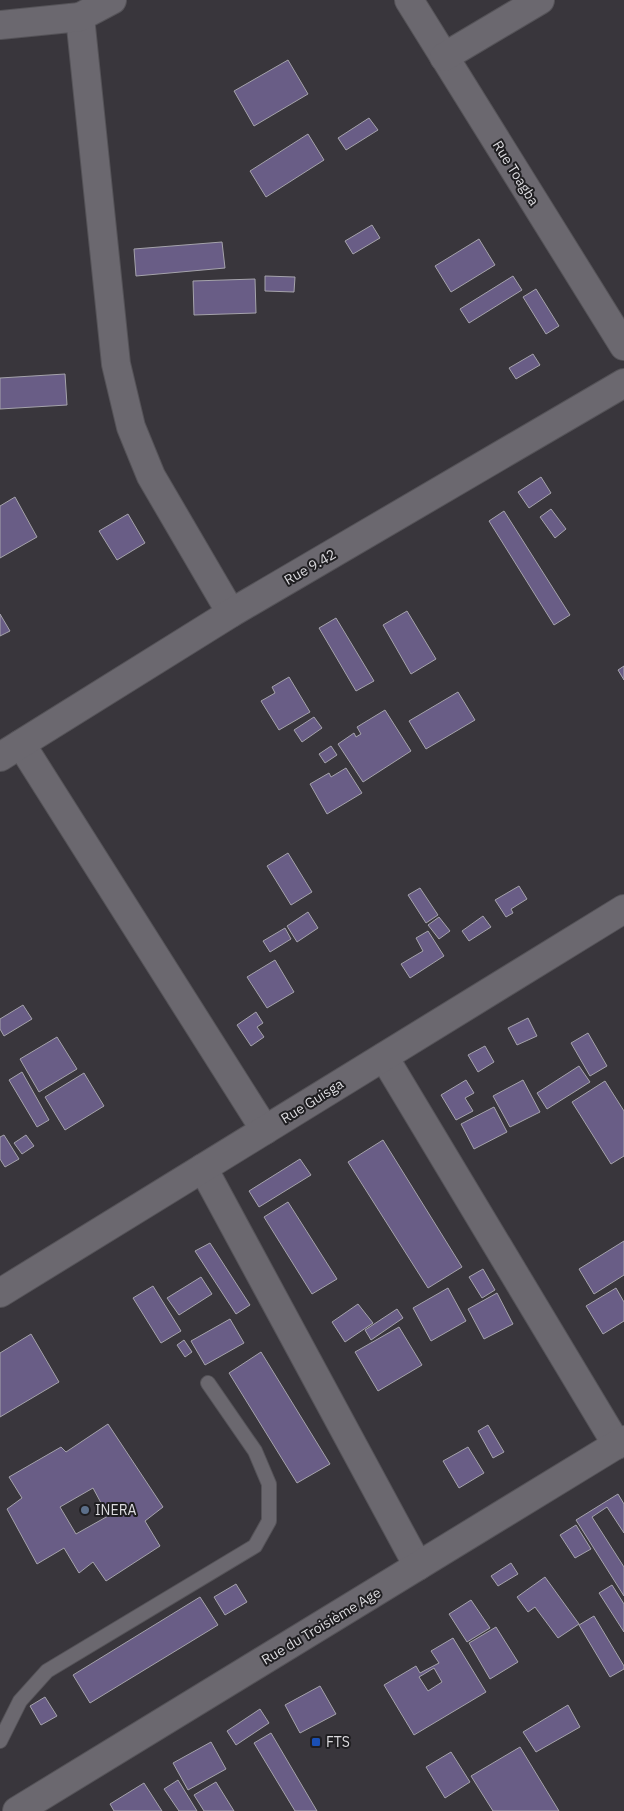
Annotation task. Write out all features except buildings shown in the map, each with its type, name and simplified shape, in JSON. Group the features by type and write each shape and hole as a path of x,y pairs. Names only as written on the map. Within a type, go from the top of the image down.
{"street":[{"path":"0,25 80,17 112,0"},
{"name":"Rue Toagba","path":"409,0 624,346"},
{"path":"444,57 540,0"},
{"path":"80,17 116,364 130,427 151,476 231,613"},
{"name":"Rue 9.42","path":"11,750 231,613 624,383"},
{"path":"11,750 265,1130"},
{"name":"Rue Guisga","path":"0,1293 624,909"},
{"path":"384,1057 621,1442"},
{"path":"203,1168 418,1566"},
{"name":"Rue du Troisième Age","path":"18,1811 621,1442"}],"lane":[{"path":"0,1741 20,1701 47,1671 255,1546 269,1521 269,1484 255,1451 208,1383"}],"place":[{"name":"INERA","path":"85,1510"},
{"name":"FTS","path":"316,1742"}]}
